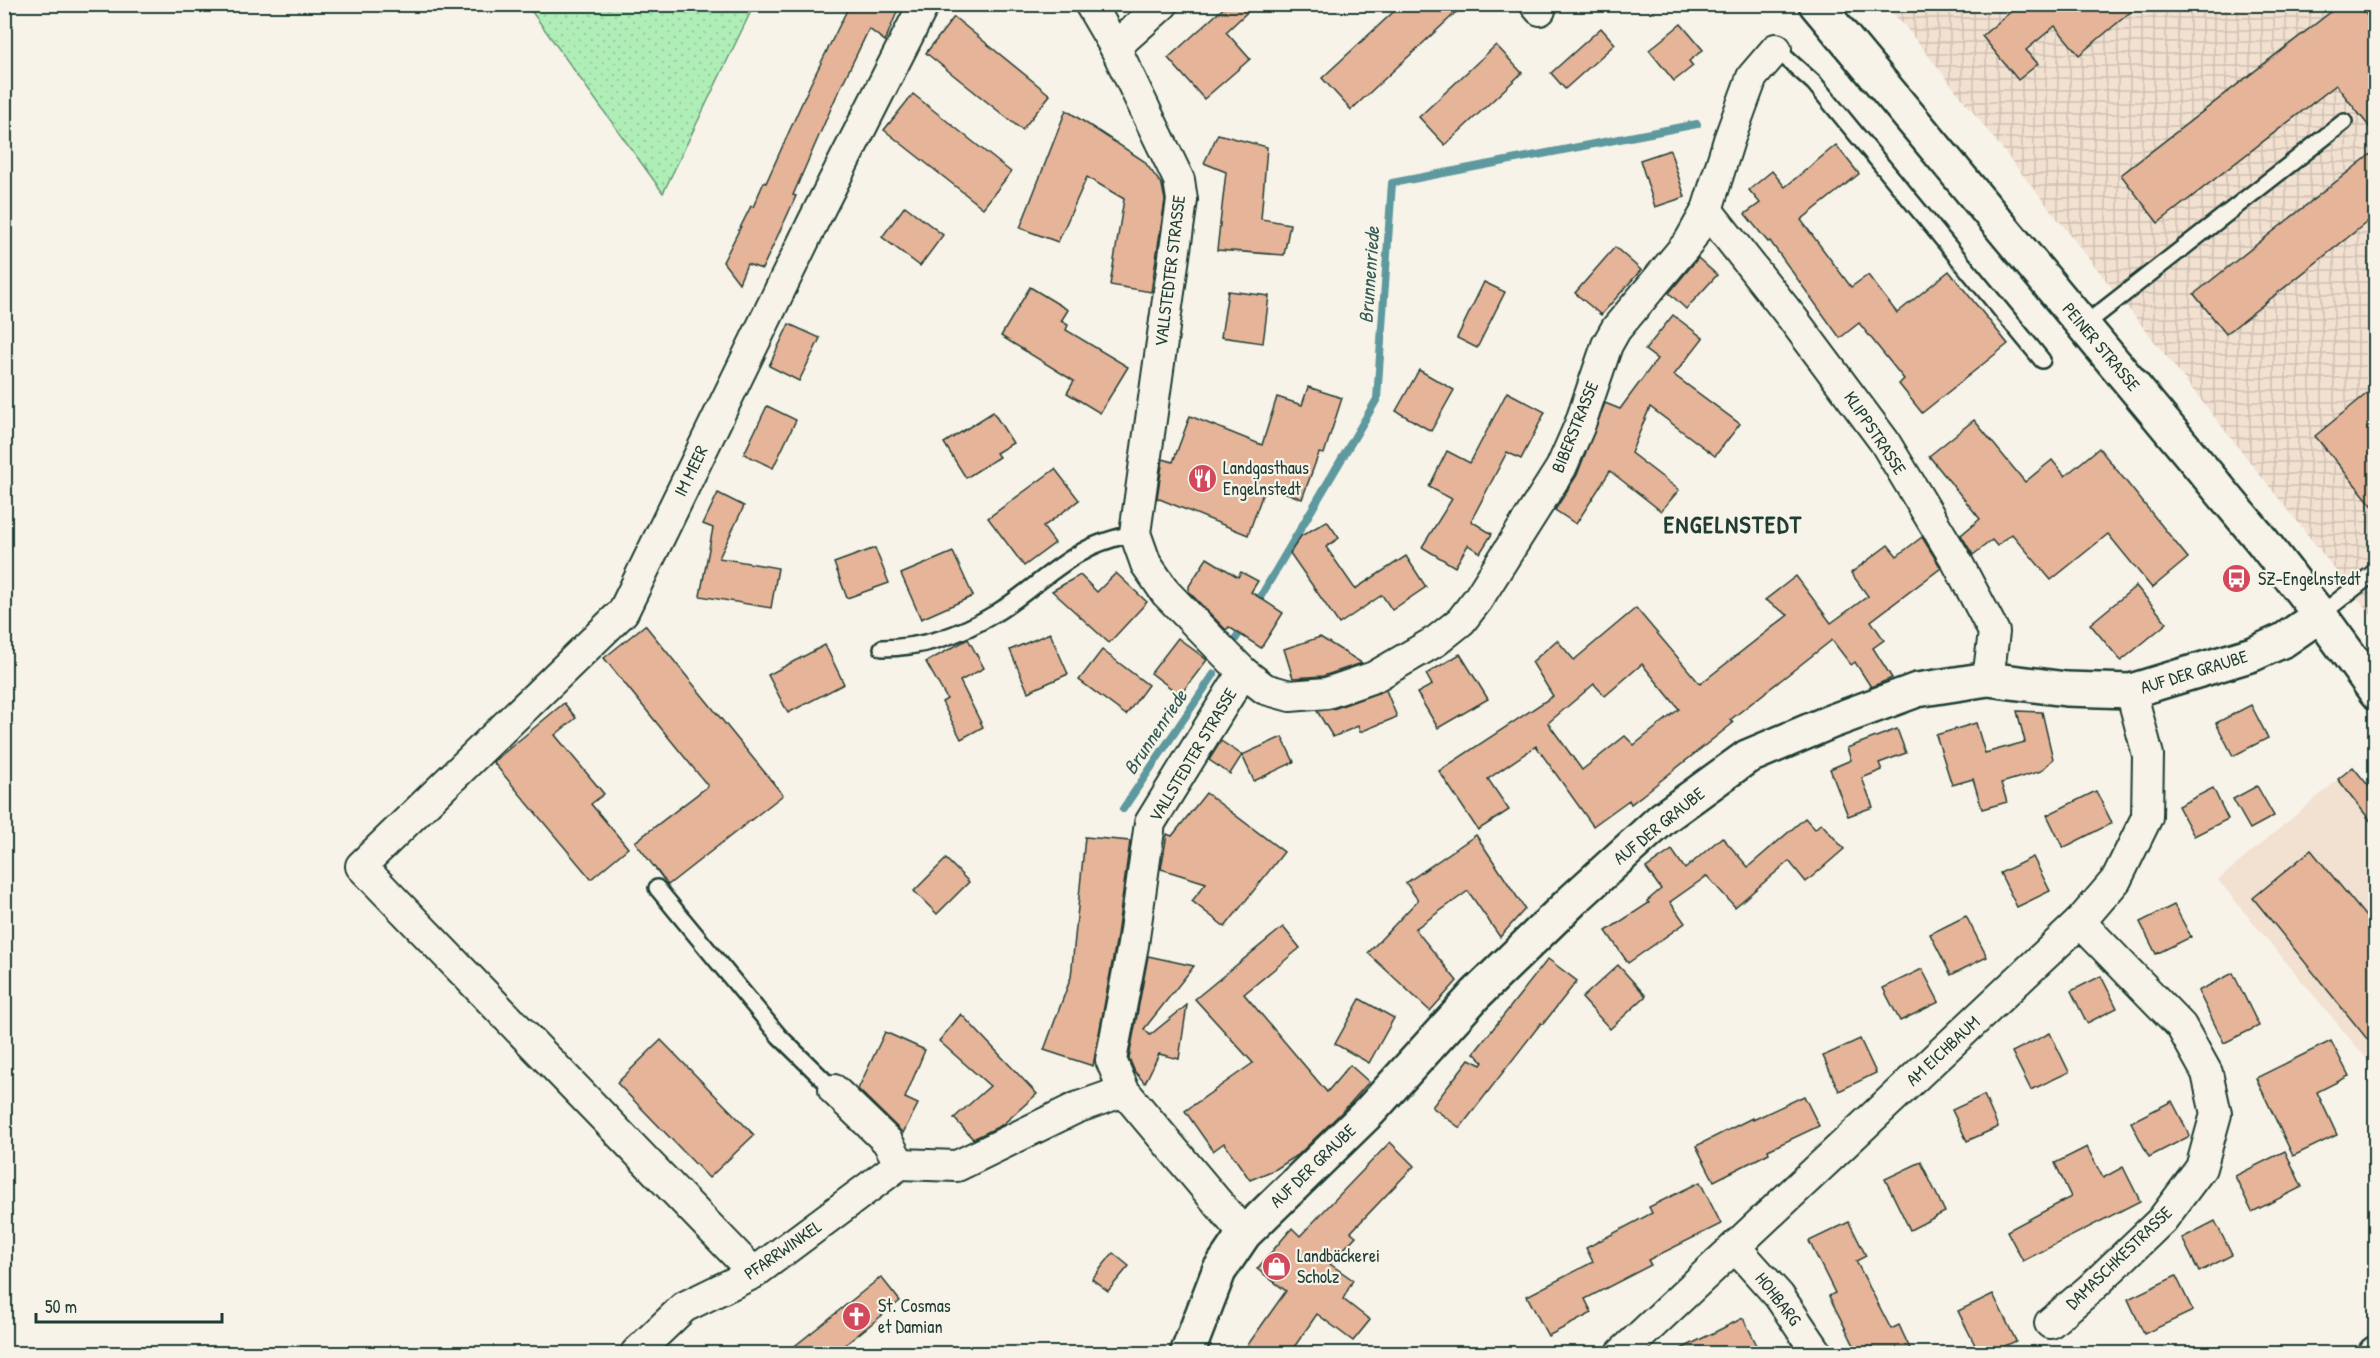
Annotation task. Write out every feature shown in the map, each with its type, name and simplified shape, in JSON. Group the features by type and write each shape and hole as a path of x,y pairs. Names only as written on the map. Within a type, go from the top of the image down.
{"street":[{"name":"IM MEER","path":"754,1273 361,866 623,612 813,222 924,4"},
{"name":"VALLSTEDTER STRASSE","path":"1090,4 1115,47 1179,180 1182,200 1135,533 1146,564 1166,593 1243,672 1150,823 1133,945 1111,1060 1124,1091 1244,1234"},
{"path":"1115,47 1162,4"},
{"name":"PEINER STRASSE","path":"1820,6 2263,542 2376,692"},
{"name":"BIBERSTRASSE","path":"1243,672 1265,689 1290,696 1327,693 1374,677 1436,640 1461,621 1478,599 1561,468 1579,427 1607,345 1616,329 1689,242 1707,210 1752,77 1776,49"},
{"name":"KLIPPSTRASSE","path":"1707,210 1793,319 1884,441 1956,561 1994,632 1988,679"},
{"name":"AUF DER GRAUBE","path":"1187,1353 1219,1271 1244,1234 1370,1111 1476,994 1573,900 1663,818 1747,757 1830,722 1917,690 1988,679 2066,689 2131,691 2253,654 2284,640 2320,615"},
{"name":"AM EICHBAUM","path":"1622,1353 2080,922 2116,880 2147,817 2148,755 2131,691"},
{"name":"DAMASCHKESTRASSE","path":"2050,1323 2090,1289 2162,1220 2201,1168 2216,1114 2207,1073 2181,1026 2080,922"},
{"path":"834,1090 886,1141 900,1164 957,1166 1076,1108 1124,1091"},
{"name":"PFARRWINKEL","path":"635,1353 684,1307 754,1273 900,1164"},
{"name":"HOHBARG","path":"1735,1247 1779,1296 1818,1353"}],"lane":[{"path":"1776,49 1814,83 2042,360"},
{"path":"2083,326 2344,122"},
{"path":"882,648 905,648 932,642 966,628 996,613 1085,549 1108,539 1135,533"},
{"path":"2320,615 2376,571"},
{"path":"657,888 779,1036 834,1090"}],"shaded area":[{"path":"1885,5 2375,5 2375,620 1904,25"},
{"path":"2353,767 2375,795 2375,1069 2218,880"}],"green space":[{"path":"527,5 754,5 663,193"}],"building":[{"path":"850,4 889,4 897,12 885,41 869,29 836,97 793,195 796,196 762,269 747,264 739,283 723,262 764,182 766,183 810,85"},
{"path":"1228,4 1256,4 1226,32 1250,59 1204,99 1168,58"},
{"path":"1402,4 1465,4 1351,110 1322,78"},
{"path":"2020,4 2140,4 2079,55 2055,26 2026,50 2038,64 2018,80 1982,36"},
{"path":"2341,4 2358,4 2376,27 2376,135 2336,85 2158,223 2121,175"},
{"path":"954,17 1050,95 1022,130 926,53"},
{"path":"1681,24 1703,50 1689,61 1693,66 1674,81 1649,50"},
{"path":"1601,28 1615,44 1565,89 1551,73"},
{"path":"1496,45 1522,73 1445,145 1419,117"},
{"path":"913,94 1011,172 983,208 884,130"},
{"path":"1066,110 1144,161 1162,185 1165,200 1151,292 1110,285 1124,199 1087,177 1058,242 1020,228"},
{"path":"1218,134 1267,147 1261,219 1290,224 1284,255 1217,250 1226,172 1204,163"},
{"path":"1836,145 1859,174 1801,220 1851,287 1868,275 1897,313 1949,271 2008,344 1922,413 1899,384 1904,379 1859,323 1840,338 1770,241 1768,242 1745,214 1760,203 1749,190 1772,171 1785,187"},
{"path":"1670,150 1685,197 1655,207 1640,160"},
{"path":"2376,150 2376,215 2226,334 2194,294"},
{"path":"905,206 943,235 920,266 882,237"},
{"path":"1615,247 1641,270 1601,315 1575,293"},
{"path":"1698,258 1717,275 1686,309 1669,293"},
{"path":"1484,282 1505,292 1477,348 1457,338"},
{"path":"1030,287 1068,310 1061,321 1068,325 1066,330 1128,367 1100,413 1067,393 1074,381 1001,336"},
{"path":"1228,291 1269,296 1263,343 1221,337"},
{"path":"1673,315 1703,338 1674,375 1740,424 1715,456 1650,407 1631,453 1679,490 1661,511 1610,471 1576,524 1555,510 1577,475 1605,403 1620,409 1657,359 1645,350"},
{"path":"789,324 820,338 799,381 769,366"},
{"path":"1419,370 1454,390 1431,431 1396,411"},
{"path":"2376,386 2376,510 2315,436"},
{"path":"1308,387 1342,398 1324,454 1319,453 1302,499 1266,485 1248,535 1157,498 1163,459 1173,462 1190,416 1262,445 1277,397 1302,405"},
{"path":"1507,392 1545,412 1521,459 1507,452 1471,521 1492,534 1480,553 1468,545 1455,567 1422,547 1452,499 1429,487 1447,451 1470,463"},
{"path":"767,406 796,420 773,468 744,454"},
{"path":"993,412 1013,443 996,453 999,457 966,478 944,443"},
{"path":"1974,420 2025,482 2052,460 2065,476 2099,448 2188,558 2152,588 2108,534 2051,580 2012,534 1997,546 1992,540 1973,555 1961,535 1980,519 1929,456"},
{"path":"1055,469 1079,500 1043,527 1055,543 1024,566 988,518"},
{"path":"718,493 744,506 719,558 778,568 771,608 700,596 713,528 703,524"},
{"path":"1327,521 1339,538 1326,547 1355,589 1406,556 1426,587 1392,610 1382,595 1339,624 1290,553 1301,536"},
{"path":"1922,537 1941,568 1871,621 1884,640 1873,648 1892,678 1871,687 1855,662 1851,665 1832,640 1730,720 1733,723 1649,790 1631,804 1629,800 1593,826 1536,746 1488,779 1509,810 1478,830 1439,771 1553,696 1532,662 1557,640 1574,660 1636,608 1700,684 1788,615 1765,600 1796,576 1831,623 1868,596 1851,573 1888,545 1897,556","holes":["1642,664 1679,709 1634,745 1625,736 1582,770 1548,723 1594,684 1605,696"]},
{"path":"875,548 889,583 847,598 834,563"},
{"path":"953,552 973,596 921,619 901,574"},
{"path":"1207,558 1238,577 1241,572 1258,581 1251,592 1283,613 1261,648 1229,627 1226,630 1189,592 1189,586"},
{"path":"1116,573 1147,602 1109,643 1052,591 1080,575 1097,592"},
{"path":"2136,586 2167,623 2121,661 2090,624"},
{"path":"645,625 783,795 668,885 635,842 708,786 604,658"},
{"path":"1050,633 1068,674 1028,692 1010,650"},
{"path":"1320,637 1362,663 1323,676 1293,678 1284,649"},
{"path":"1178,638 1207,660 1180,695 1151,673"},
{"path":"968,639 984,668 960,681 983,727 961,739 942,702 947,699 926,662"},
{"path":"825,645 844,684 788,713 768,675"},
{"path":"1102,650 1148,685 1126,715 1079,680"},
{"path":"1460,654 1488,699 1438,728 1417,693 1432,685 1426,674"},
{"path":"1386,690 1397,717 1360,732 1358,726 1333,737 1317,711 1333,709"},
{"path":"564,703 576,718 555,735 604,794 591,804 628,848 591,879 493,762"},
{"path":"2251,705 2268,738 2233,756 2216,723"},
{"path":"2017,711 2042,712 2053,759 2041,771 2001,783 2007,802 1982,809 1973,779 1952,785 1936,735 1976,723 1985,753 2025,742"},
{"path":"1897,729 1906,753 1879,763 1882,770 1862,778 1873,807 1848,816 1830,769 1851,760 1847,748"},
{"path":"1282,737 1294,762 1254,781 1242,755"},
{"path":"1221,741 1242,755 1230,774 1209,760"},
{"path":"2353,767 2376,795 2376,828 2338,779"},
{"path":"2257,786 2274,816 2250,829 2233,799"},
{"path":"2213,788 2228,819 2194,836 2178,806"},
{"path":"2096,791 2112,823 2063,848 2047,815"},
{"path":"1206,793 1284,852 1225,927 1192,901 1206,883 1161,869 1167,834 1172,836"},
{"path":"1805,818 1815,829 1821,823 1844,849 1806,882 1789,861 1735,907 1707,876 1670,902 1685,923 1628,963 1606,931 1649,903 1647,901 1661,889 1646,868 1672,850 1685,869 1722,837 1748,867"},
{"path":"1476,835 1525,909 1500,937 1468,891 1415,929 1457,981 1430,1011 1368,953 1418,900 1406,883"},
{"path":"1085,837 1130,841 1116,942 1093,1066 1044,1050 1071,977"},
{"path":"2311,850 2376,929 2376,1050 2253,898"},
{"path":"2033,857 2050,891 2017,907 2000,873"},
{"path":"946,859 969,882 937,914 914,891"},
{"path":"2174,905 2191,937 2156,954 2140,922"},
{"path":"1966,916 1987,957 1951,975 1930,934"},
{"path":"1283,927 1300,948 1244,994 1327,1092 1350,1065 1369,1082 1298,1155 1276,1169 1250,1180 1224,1143 1213,1151 1185,1111 1253,1063 1195,999"},
{"path":"1148,956 1194,966 1144,1029 1150,1035 1187,1005 1179,1059 1159,1054 1145,1083 1135,1072 1129,1058"},
{"path":"1548,959 1577,981 1543,1024 1541,1023 1460,1128 1432,1107 1469,1059 1481,1065 1483,1062 1474,1053"},
{"path":"1618,965 1646,996 1610,1029 1582,998"},
{"path":"1922,969 1939,1002 1900,1021 1883,988"},
{"path":"2233,973 2259,1026 2224,1043 2198,991"},
{"path":"2101,976 2117,1008 2087,1023 2071,991"},
{"path":"1360,999 1394,1018 1369,1063 1335,1044"},
{"path":"961,1014 1037,1094 1002,1125 973,1139 954,1118 990,1086 939,1041"},
{"path":"885,1032 925,1050 905,1098 918,1104 903,1133 858,1089"},
{"path":"2050,1033 2069,1072 2031,1090 2012,1052"},
{"path":"1860,1039 1876,1073 1839,1091 1823,1056"},
{"path":"661,1040 754,1135 709,1178 617,1083"},
{"path":"2331,1041 2349,1076 2317,1092 2337,1135 2293,1156 2256,1078"},
{"path":"1984,1095 1998,1127 1967,1141 1952,1110"},
{"path":"1804,1096 1819,1126 1768,1150 1769,1153 1714,1181 1696,1146 1752,1118 1753,1120"},
{"path":"2172,1101 2190,1136 2149,1157 2131,1122"},
{"path":"1390,1142 1414,1166 1351,1232 1356,1236 1330,1264 1353,1280 1343,1299 1370,1320 1353,1341 1317,1314 1290,1353 1242,1353 1286,1291 1257,1269 1292,1228 1300,1236"},
{"path":"2087,1147 2103,1178 2123,1167 2140,1201 2023,1261 2007,1231 2071,1197 2055,1163"},
{"path":"2285,1151 2302,1187 2252,1212 2235,1176"},
{"path":"1921,1162 1945,1212 1910,1230 1885,1179"},
{"path":"1700,1182 1721,1224 1648,1260 1651,1265 1585,1299 1592,1313 1548,1336 1527,1296 1593,1262 1586,1248 1652,1213 1649,1207"},
{"path":"2215,1221 2232,1255 2199,1272 2182,1238"},
{"path":"1849,1222 1866,1256 1856,1261 1891,1329 1899,1325 1912,1353 1858,1353 1829,1296 1835,1293 1809,1241"},
{"path":"1113,1253 1129,1266 1108,1291 1092,1279"},
{"path":"2176,1276 2193,1311 2144,1334 2128,1299"},
{"name":"St. Cosmas et Damian","path":"881,1277 900,1301 835,1353 786,1353"},
{"path":"1993,1294 2016,1341 1990,1353 1979,1353 1958,1311"},
{"path":"1743,1318 1761,1353 1673,1353"}],"waterway":[{"name":"Brunnenriede","path":"1255,606 1377,399 1392,183 1697,124"},
{"name":"Brunnenriede","path":"1234,641 1243,627"},
{"name":"Brunnenriede","path":"1123,809 1214,674"}],"place":[{"name":"Landgasthaus Engelnstedt","path":"1202,478"},
{"name":"SZ-Engelnstedt","path":"2237,579"},
{"name":"Landbäckerei Scholz","path":"1276,1266"},
{"name":"St. Cosmas et Damian","path":"857,1316"}],"district":[{"name":"ENGELNSTEDT","path":"1733,525"}]}
